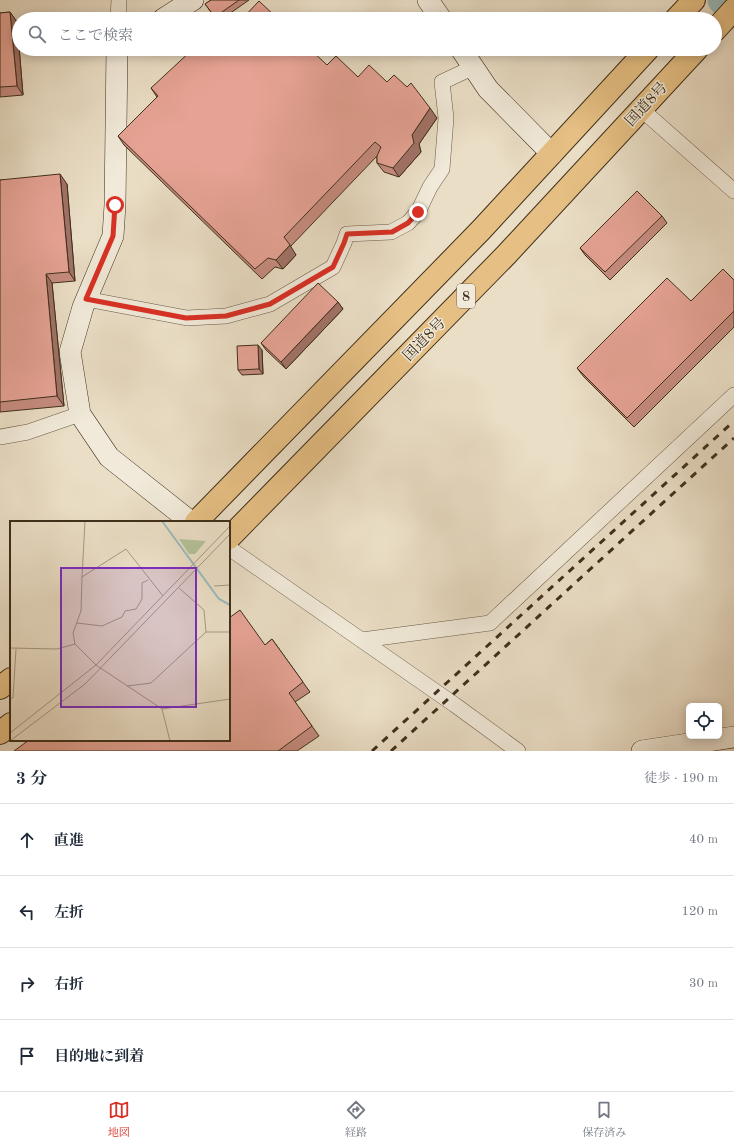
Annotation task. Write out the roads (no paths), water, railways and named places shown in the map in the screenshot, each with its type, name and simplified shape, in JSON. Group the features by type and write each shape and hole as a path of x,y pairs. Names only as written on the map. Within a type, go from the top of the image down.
{"highway":[{"path":"683,12 694,0"},
{"name":"8","path":"197,521 476,235 642,56"},
{"name":"国道8号","path":"230,537 507,254 691,56"},
{"path":"0,688 10,680"},
{"path":"0,733 10,725"}],"street":[{"path":"118,12 119,0"},
{"path":"174,12 193,0"},
{"path":"428,0 436,12"},
{"path":"117,56 115,205 113,236 86,299 70,352 80,414 109,456 190,521"},
{"path":"466,56 488,89 552,154"},
{"path":"86,299 186,318 226,316 270,304 333,267 347,234 392,232 408,223 418,212 442,169 446,118 442,82 474,68"},
{"path":"642,109 734,191"},
{"path":"362,640 490,623 734,395"},
{"path":"0,436 28,432 80,414"},
{"path":"230,549 518,751"},
{"path":"642,751 734,737"}],"waterway":[{"path":"722,0 734,14"}],"railway":[{"path":"372,751 734,421"},
{"path":"391,751 734,438"}]}
